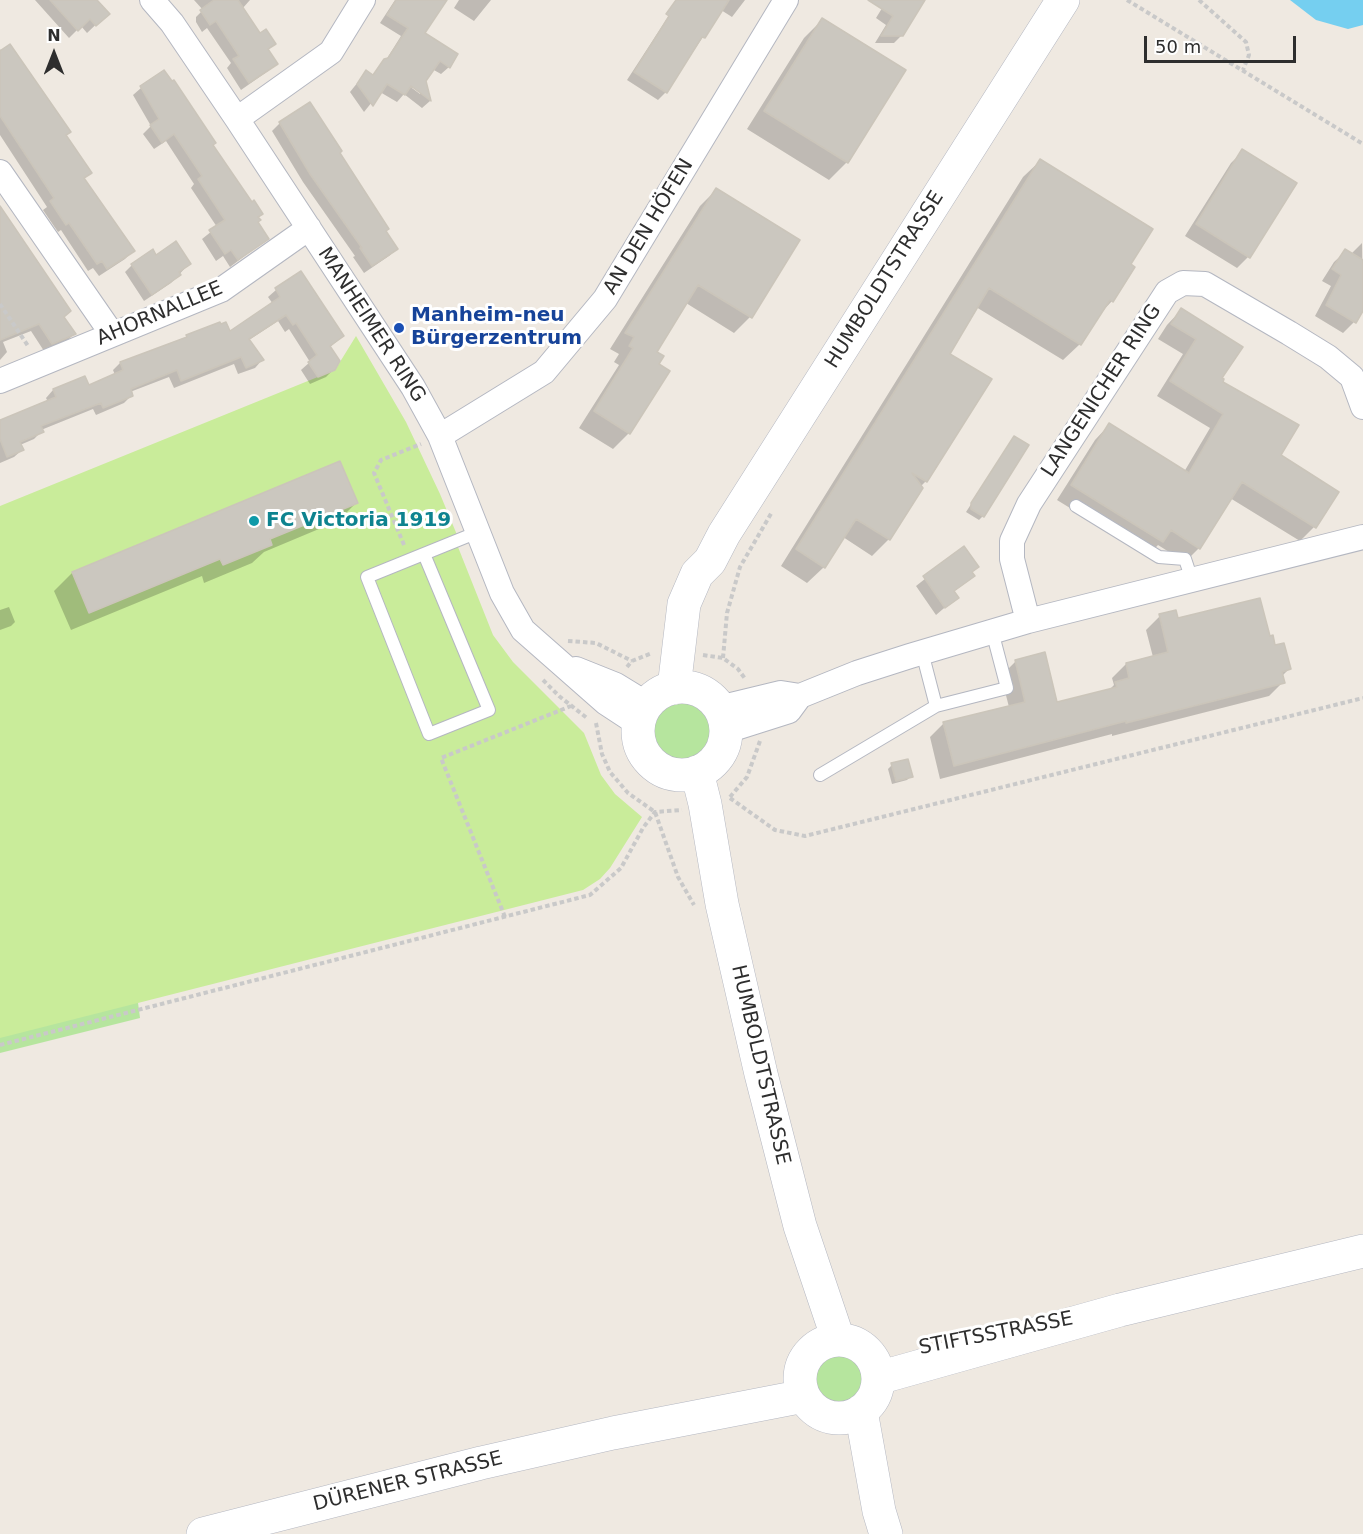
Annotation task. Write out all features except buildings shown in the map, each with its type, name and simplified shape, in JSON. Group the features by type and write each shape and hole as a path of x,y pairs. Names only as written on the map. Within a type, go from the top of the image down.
{"street":[{"name":"MANHEIMER RING","path":"152,0 172,23 237,119 413,387 440,436 502,592 524,630 563,652 611,694 663,701"},
{"path":"237,119 331,52 363,0"},
{"name":"AN DEN HÖFEN","path":"440,436 544,372 605,299 786,0"},
{"name":"HUMBOLDTSTRASSE","path":"663,701 700,655 684,604 697,574 710,561 724,534 964,153 1061,4"},
{"path":"0,172 112,334"},
{"name":"AHORNALLEE","path":"0,381 221,290 309,228"},
{"name":"LANGENICHER RING","path":"1028,621 1012,559 1012,541 1035,494 1167,292 1183,283 1205,284 1270,322 1328,357 1352,377 1363,407"},
{"path":"722,719 757,710 781,693 800,696 857,673 1028,621 1363,537"},
{"path":"712,699 722,719 724,744 718,756 709,765 686,773 662,771 642,751 638,738 663,701 712,699"},
{"name":"HUMBOLDTSTRASSE","path":"686,773 691,834 722,904 747,1016 828,1343"},
{"name":"STIFTSSTRASSE","path":"875,1368 1363,1251"},
{"path":"828,1343 858,1344 875,1368 874,1397 850,1415 828,1416 819,1412 810,1405 802,1387 802,1366 808,1354 828,1343"},
{"name":"DÜRENER STRASSE","path":"203,1534 482,1462 802,1387"},
{"path":"850,1415 883,1522"}],"lane":[{"path":"1076,506 1159,557 1185,559 1192,580"},
{"path":"424,554 489,710 429,734 367,577 478,532"},
{"path":"820,775 936,706 1006,688 992,632"},
{"path":"922,652 936,706"}],"path":[{"path":"1127,0 1363,144"},
{"path":"1199,0 1246,42 1248,55 1243,70"},
{"path":"0,304 41,364"},
{"path":"424,554 403,544 374,473 381,460 440,436"},
{"path":"700,655 727,613 740,567 772,511"},
{"path":"563,652 596,643 632,661"},
{"path":"0,1045 591,895 621,868 642,828 655,812 627,793 610,772 602,754 595,724 624,670 632,661 659,650 700,655 738,669 748,683 762,729 759,748 747,777 730,798 775,830 806,836 1363,698"},
{"path":"505,917 441,758 571,706"}],"green space":[{"path":"356,336 406,422 440,494 460,542 458,547 493,635 513,662 584,733 601,775 615,794 642,817 610,868 600,879 583,890 0,1038 0,506 335,370"},
{"path":"680,700 697,705 705,713 710,730 705,747 697,755 680,760 663,755 655,747 650,730 655,713 663,705"},
{"path":"137,995 140,1018 0,1053 0,1003"},
{"path":"838,1354 856,1361 863,1379 856,1397 838,1404 820,1397 813,1379 820,1361"}],"water":[{"path":"1290,0 1363,0 1363,25 1348,29 1316,20"}],"place":[{"name":"Manheim-neu Bürgerzentrum","path":"399,328"},
{"name":"FC Victoria 1919","path":"254,521"}]}
